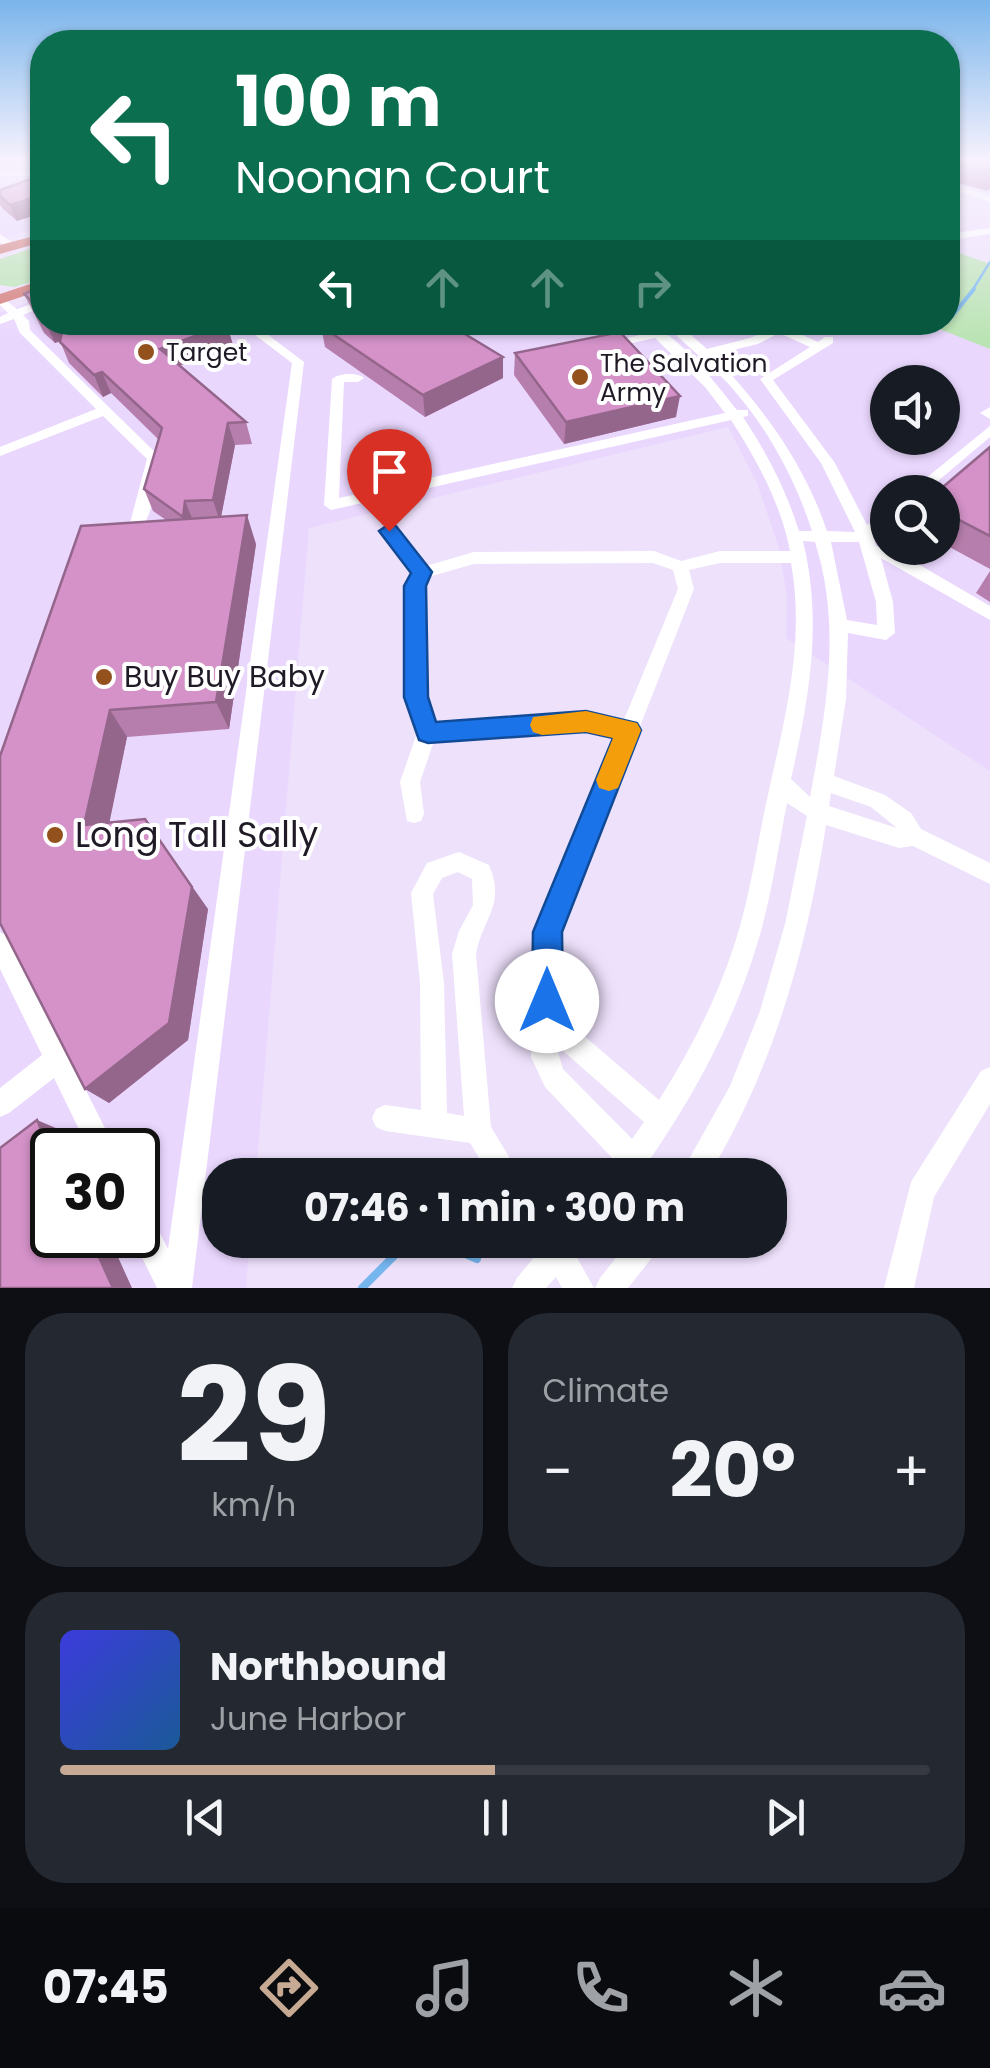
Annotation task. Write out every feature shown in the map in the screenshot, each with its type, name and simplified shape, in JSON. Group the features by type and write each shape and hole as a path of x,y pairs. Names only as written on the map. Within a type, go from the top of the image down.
{"highway":[{"path":"4,245 30,240"},
{"path":"0,299 30,289"}],"street":[{"path":"960,235 990,231"},
{"path":"0,299 7,316 23,321 24,331 155,462 137,526 128,534 103,539"},
{"path":"174,1288 298,362 262,335"},
{"path":"590,350 640,335"},
{"path":"671,335 763,417 799,478 834,578 840,625 839,676 798,925 776,1006 745,1083 703,1158"},
{"path":"695,355 767,335"},
{"path":"806,335 823,343 766,379 800,420 837,480 865,543 883,597 886,633 840,625"},
{"path":"635,1158 707,1040 738,967 756,904 805,656 806,597 792,536 770,476 695,355"},
{"path":"358,378 338,379 331,505 735,414 800,420"},
{"path":"0,452 104,410"},
{"path":"936,475 990,430"},
{"path":"389,531 422,572"},
{"path":"792,536 865,543 990,614"},
{"path":"865,543 870,537"},
{"path":"414,814 410,782 428,732 416,697 415,586 422,572 474,558 654,557 680,567 720,557 798,557"},
{"path":"620,1158 554,1078 544,1057 548,932 686,588 680,567"},
{"path":"428,732 586,722 628,730"},
{"path":"781,780 795,801 899,838 914,836"},
{"path":"822,781 878,801 904,820 914,836 990,874"},
{"path":"434,1125 432,983 422,893 435,870 459,862 481,872 488,903 466,938 464,954 478,1131 495,1158"},
{"path":"0,944 92,1128"},
{"path":"547,1036 567,1038 661,1119"},
{"path":"0,1104 58,1059"},
{"path":"898,1288 921,1192 990,1080"},
{"path":"386,1118 478,1131"},
{"path":"158,1258 174,1288"},
{"path":"528,1288 549,1258"},
{"path":"565,1258 579,1288"},
{"path":"610,1288 634,1258"}],"shaded area":[{"path":"0,220 30,220 30,230 0,239"},
{"path":"30,302 30,335 957,335 990,349 990,771 786,638 787,596 779,548 757,483 728,427 309,528 257,1158 202,1158 202,1258 248,1258 246,1288 0,1288 0,312"}],"green space":[{"path":"30,249 30,282 14,287 0,285 0,259"},
{"path":"960,253 990,264 990,349 954,335 960,335"}],"building":[{"path":"61,335 198,335 160,349 246,422 228,423 213,500 185,501 183,517 144,489 162,428 102,372 94,375 60,342"},
{"path":"334,335 467,335 503,357 423,395"},
{"path":"623,335 680,396 566,422 515,353"},
{"path":"990,447 990,536 960,520 957,475"},
{"path":"247,515 216,702 110,710 84,825 145,819 192,887 169,1023 85,1089 0,923 0,756 81,526"},
{"path":"37,1120 41,1128 30,1128 30,1258 99,1258 113,1288 0,1288 0,1148"}],"waterway":[{"path":"972,291 990,262"},
{"path":"960,306 974,289"},
{"path":"362,1288 392,1258"}],"slow traffic":[{"path":"542,725 586,722 628,730 609,780"}],"place":[{"name":"Target","path":"146,352"},
{"name":"The Salvation Army","path":"580,377"},
{"name":"Buy Buy Baby","path":"104,677"},
{"name":"Long Tall Sally","path":"55,835"}],"route":[{"path":"389,531 422,572 415,586 416,697 428,732 586,722 628,730 548,932 547,1001"}]}
